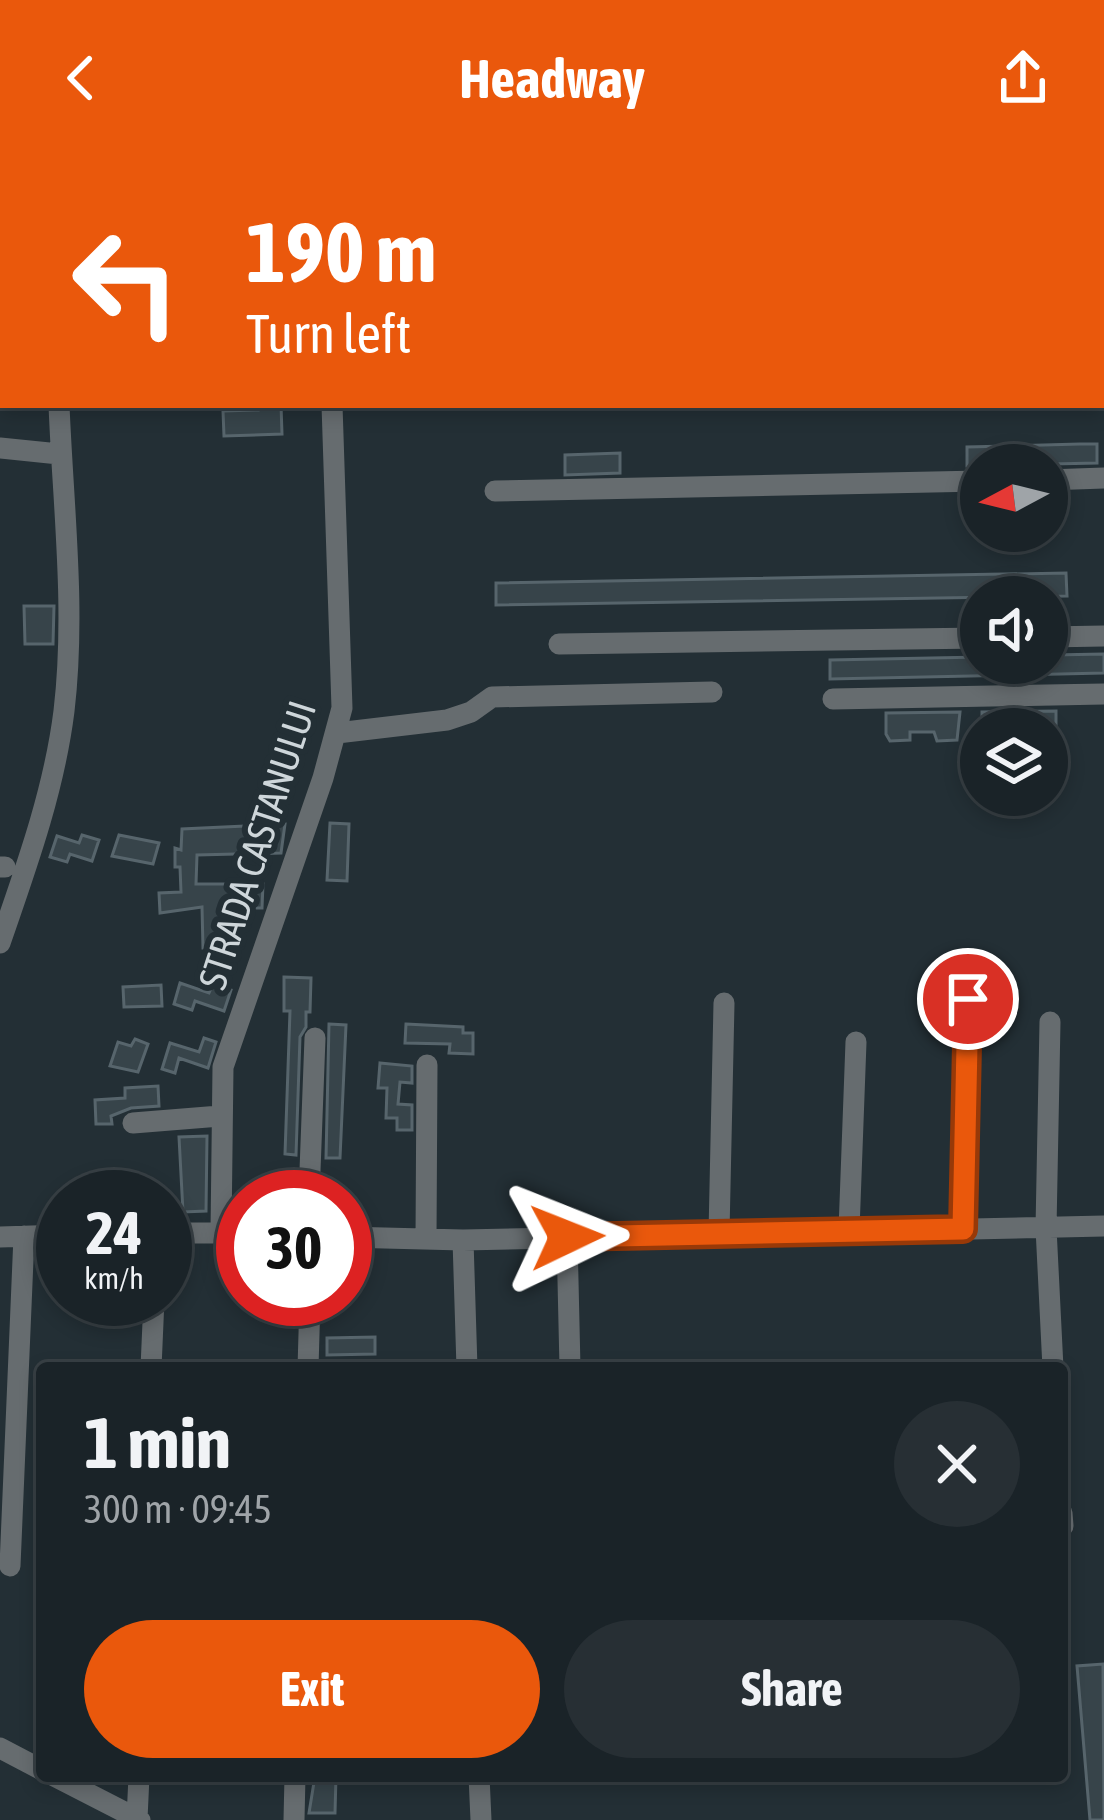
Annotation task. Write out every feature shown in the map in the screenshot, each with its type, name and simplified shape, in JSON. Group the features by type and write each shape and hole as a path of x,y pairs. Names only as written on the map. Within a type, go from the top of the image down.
{"street":[{"path":"0,944 50,784 64,707 68,582 59,408"},
{"name":"STRADA CASTANULUI","path":"226,1170 220,1116 223,1067 338,733 344,677 332,408"},
{"path":"0,448 59,454"},
{"path":"1068,479 1104,478"},
{"path":"495,491 960,481"},
{"path":"1068,637 1104,636"},
{"path":"559,644 960,638"},
{"path":"338,733 447,720 505,695 712,692"},
{"path":"833,699 1104,694"},
{"path":"963,1229 968,999"},
{"path":"718,1233 724,1003"},
{"path":"1050,1022 1046,1228 1054,1362"},
{"path":"310,1170 315,1038"},
{"path":"849,1230 856,1042"},
{"path":"426,1239 427,1064"},
{"path":"133,1123 220,1116"},
{"path":"372,1238 463,1240 1104,1226"},
{"path":"10,1566 24,1236"},
{"path":"0,1237 36,1236"},
{"path":"567,1237 570,1362"},
{"path":"463,1240 467,1362"},
{"path":"152,1362 153,1326"},
{"path":"308,1362 309,1326"},
{"path":"0,1748 36,1767"},
{"path":"66,1782 139,1819 139,1782"},
{"path":"294,1820 295,1782"},
{"path":"479,1782 481,1820"}],"building":[{"path":"281,408 282,434 224,436 223,411"},
{"path":"1097,444 1097,463 1068,464 1068,445"},
{"path":"620,453 620,473 565,475 565,455"},
{"path":"1066,573 1066,576 960,576 960,598 496,605 496,583"},
{"path":"24,606 54,606 53,644 25,644"},
{"path":"1104,654 1104,673 1068,674 1068,655"},
{"path":"960,657 960,676 830,679 830,660"},
{"path":"960,712 957,740 937,741 934,732 910,732 910,740 890,741 886,713"},
{"path":"330,823 349,824 347,881 327,880"},
{"path":"285,824 281,853 197,855 196,884 263,884 262,908 233,908 234,947 203,948 202,907 160,913 159,893 181,892 175,848 181,850 182,829"},
{"path":"82,835 99,840 92,861 70,854 67,862 50,857 57,836 79,843"},
{"path":"119,835 159,843 153,864 112,856"},
{"path":"284,977 311,978 310,1012 306,1012 300,1037 296,1155 285,1154 290,1011 284,1011"},
{"path":"180,983 209,993 213,984 231,990 224,1011 195,1001 192,1010 174,1004"},
{"path":"161,985 162,1006 124,1007 123,987"},
{"path":"329,1024 346,1025 340,1158 326,1158"},
{"path":"406,1024 463,1027 463,1033 473,1033 473,1054 449,1053 450,1044 405,1043"},
{"path":"204,1038 216,1042 208,1068 179,1058 175,1073 162,1069 170,1043 199,1052"},
{"path":"135,1039 148,1044 138,1072 110,1066 118,1042 131,1046"},
{"path":"380,1063 412,1066 412,1083 400,1082 398,1104 412,1105 412,1130 397,1130 397,1118 386,1118 387,1088 378,1088"},
{"path":"158,1086 159,1106 131,1108 111,1116 112,1124 96,1124 95,1100 125,1098 125,1088"},
{"path":"207,1136 206,1211 192,1212 192,1170 181,1170 179,1137"},
{"path":"375,1337 375,1354 327,1355 327,1338"},
{"path":"1103,1664 1104,1820 1090,1820 1077,1666"},
{"path":"314,1782 336,1782 335,1813 309,1813"}],"route":[{"path":"567,1237 963,1229 968,999"}]}
